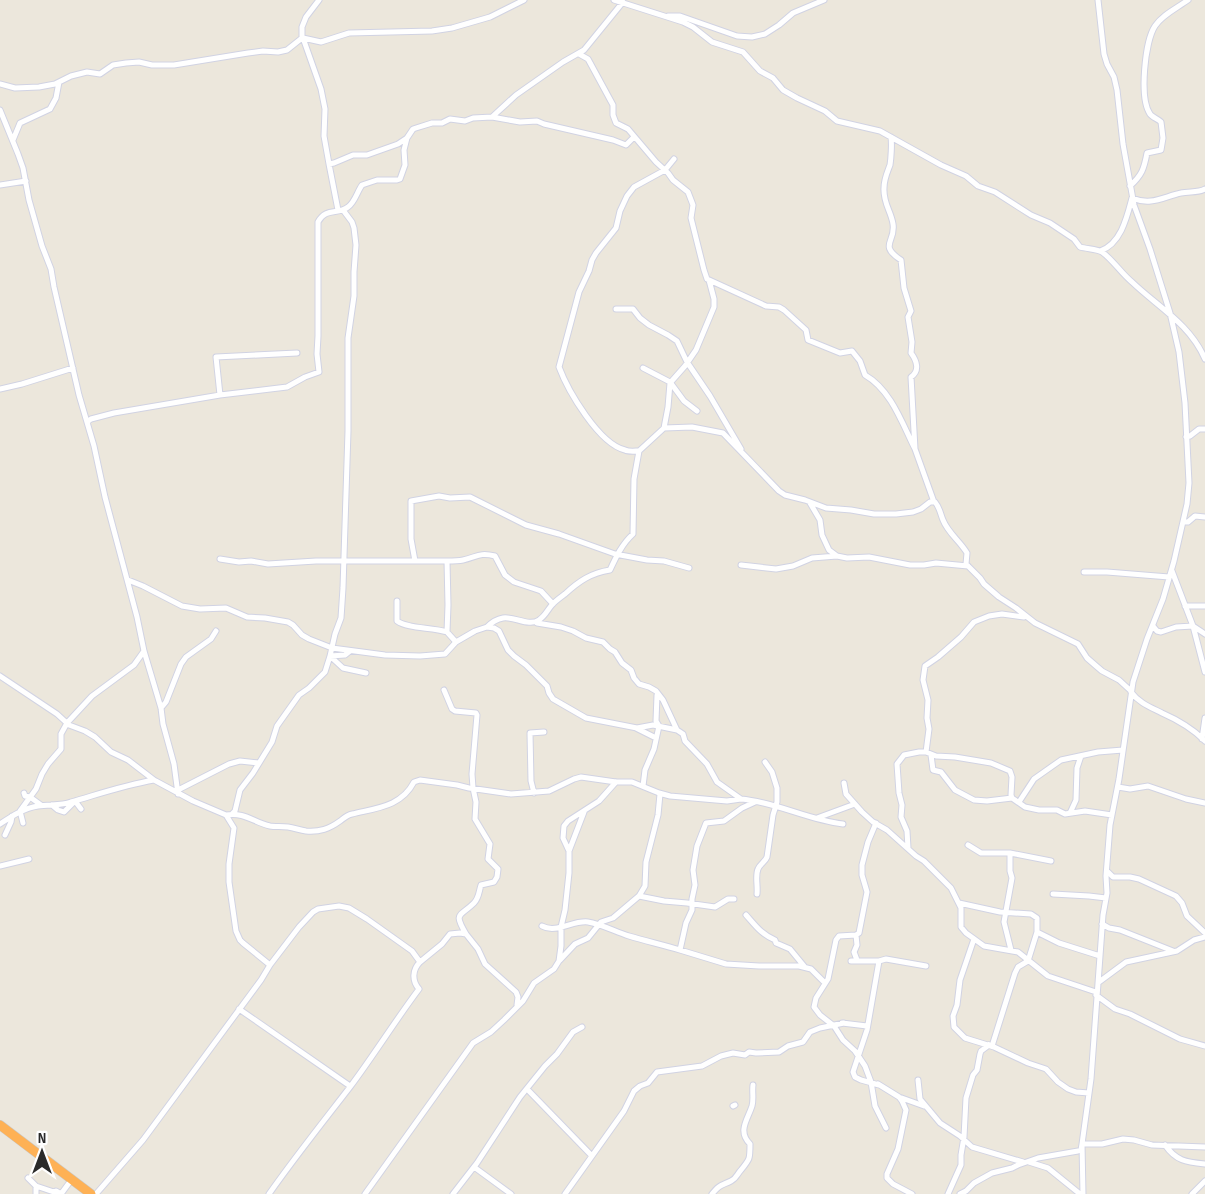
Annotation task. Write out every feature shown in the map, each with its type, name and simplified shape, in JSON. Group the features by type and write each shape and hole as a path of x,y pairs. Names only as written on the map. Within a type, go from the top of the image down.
{"highway":[{"path":"0,1125 91,1194"}],"street":[{"path":"229,814 235,811 240,790 272,742 277,726 291,704 324,673 341,618 344,588 348,431 348,338 354,296 356,245 352,222 340,210 324,136 325,109 321,89 302,38 302,27 306,17 319,0"},
{"path":"302,38 321,42 350,33 432,31 452,28 490,16 524,0"},
{"path":"614,0 689,25 712,42 743,52 756,67 773,78 783,90 825,111 837,121 880,130 941,165 966,176 978,186 995,192 1031,215 1046,220 1074,239 1080,247 1100,251 1108,248 1116,240 1122,228 1132,198"},
{"path":"665,16 680,16 737,36 752,37 765,34 793,13 824,0"},
{"path":"960,1194 990,1174 1026,1162 1081,1150 1096,1024 1096,993 1099,982 1112,815 1131,691 1142,652 1169,577 1187,504 1189,483 1182,375 1170,313 1132,198 1117,90 1104,54 1098,0"},
{"path":"1130,186 1145,167 1147,153 1161,150 1163,144 1160,120 1149,113 1146,99 1144,70 1148,47 1155,26 1164,16 1188,0"},
{"path":"492,117 516,95 563,62 579,54 623,2"},
{"path":"0,84 18,88 45,86 87,72 100,74 113,65 126,63 174,65 263,51 278,52 287,50 302,38"},
{"path":"535,622 576,584 588,576 610,570 624,542 633,534 634,479 639,451 664,428 670,383 696,350 714,308 709,280 704,270 692,225 693,205 688,192 673,180 628,129 616,123 613,105 588,59 579,54"},
{"path":"13,140 20,123 50,109 56,98 59,82"},
{"path":"0,110 13,140 40,239 51,269 73,368 144,651 161,708 162,724 174,764 178,792"},
{"path":"87,422 114,413 220,395 287,387 305,376 320,372 316,354 318,222 326,213 350,205 362,185 376,180 400,179 405,165 404,150 407,138 413,129 450,120 465,121 492,117 519,122 537,121 626,145 634,137"},
{"path":"891,137 890,164 885,175 885,204 893,221 889,248 891,254 901,260 904,288 910,311 908,317 912,342 911,353 915,358 917,368 915,374 911,376 910,386 913,401 915,449"},
{"path":"329,164 353,154 369,154 398,144 407,138"},
{"path":"639,451 625,450 615,445 597,430 572,395 559,367 579,292 592,260 619,220 627,195 634,187 665,170 674,159"},
{"path":"0,185 26,181"},
{"path":"1132,198 1139,201 1151,201 1183,192 1205,189"},
{"path":"1100,251 1190,333 1205,359"},
{"path":"709,280 766,306 779,307 784,310 806,330 808,340 840,352 852,351 860,361 865,375 885,392 915,449 944,523 967,553 966,564 984,584 1043,628 1078,644 1087,658 1102,671 1119,680 1136,699 1195,731 1204,740"},
{"path":"616,309 633,309 649,325 676,341 744,453"},
{"path":"220,395 216,357 297,353"},
{"path":"0,389 73,368"},
{"path":"643,368 670,383 684,401 698,411"},
{"path":"664,428 692,427 723,433 779,491 826,508 881,514 913,512 934,502"},
{"path":"1186,437 1199,429 1205,429"},
{"path":"415,561 411,539 411,501 439,496 470,497 526,525 617,555 664,561 689,567"},
{"path":"809,501 820,520 822,535 830,550 837,556"},
{"path":"1184,522 1188,522 1195,516 1205,517"},
{"path":"220,559 268,564 447,561 487,554 495,556 505,575 514,582 540,591 553,604"},
{"path":"741,565 776,569 793,566 812,558 837,556 868,557 910,565 936,563 968,566"},
{"path":"447,561 447,632"},
{"path":"1171,570 1192,626 1205,672"},
{"path":"1084,572 1169,577"},
{"path":"128,580 182,606 200,609 226,608 247,617 288,622 302,635 332,648 385,655 446,654 456,642 504,618 561,627 586,638 600,640 615,652 622,663 631,670 639,684 649,687 663,700 677,730"},
{"path":"397,602 397,621 402,624 435,628 447,632 456,642"},
{"path":"1185,606 1205,606"},
{"path":"1026,617 1006,614 989,616 974,622 961,637 925,666 923,680 928,700 928,753 933,770 941,772 955,790 980,801 1012,798 1032,809 1057,810 1065,814 1085,811 1112,815"},
{"path":"1153,626 1161,632 1176,627 1192,626 1205,634"},
{"path":"487,627 499,631 508,650 547,686 553,699 586,718 633,728 656,738"},
{"path":"161,708 166,702 186,657 216,632"},
{"path":"23,824 20,812 36,789 48,764 61,749 61,734 67,723 92,696 134,664 144,651"},
{"path":"330,656 345,655 350,651"},
{"path":"330,656 343,668 366,673"},
{"path":"0,676 71,726 95,737 111,752 128,760 154,780 229,814 251,818 267,825 319,831 330,828 350,814 367,812 393,803 410,790 415,781 458,784 511,794 549,791 578,777 632,782 670,796 719,801 741,799 776,806 807,817 843,825"},
{"path":"444,690 452,709 477,715 472,774 476,802 475,819 490,844 488,859 498,869 494,882 481,885 478,897 460,915 459,923 478,949 485,964 516,992 517,1007"},
{"path":"643,786 645,770 654,749 659,726 656,721 657,693"},
{"path":"1204,740 1205,718"},
{"path":"633,728 653,725 677,730 683,734 687,743 707,764 717,782 741,799"},
{"path":"534,793 531,781 530,732 544,732"},
{"path":"1019,802 1037,776 1061,760 1073,756 1123,750"},
{"path":"908,849 907,831 901,817 902,805 897,764 904,755 928,753 973,759 1006,768 1012,777 1010,791 1012,798"},
{"path":"1070,813 1076,800 1077,768 1081,756"},
{"path":"178,792 229,764 240,761 259,763"},
{"path":"757,894 757,875 759,867 767,857 776,806 777,788 772,772 765,762"},
{"path":"0,824 20,812 40,805 78,805 122,786 154,780"},
{"path":"569,851 563,838 564,826 599,801 616,782"},
{"path":"844,783 846,794 855,804 876,823 888,830 948,884 959,903 961,927 974,939 984,946 1018,952 1048,976 1096,993 1115,1009 1180,1039 1205,1047"},
{"path":"1118,787 1130,789 1154,787 1186,799 1205,803"},
{"path":"24,793 40,805"},
{"path":"365,1194 473,1043 491,1032 517,1007 534,983 554,969 575,944 588,938 601,922 613,918 639,896 645,886 646,862 658,815 660,794"},
{"path":"680,950 686,923 692,910 695,885 692,873 695,852 705,823 724,821 742,808 756,802"},
{"path":"816,818 855,804"},
{"path":"50,814 53,806"},
{"path":"559,961 561,927 569,873 569,851 584,812"},
{"path":"229,814 234,828 229,882 236,931 243,943 270,965"},
{"path":"5,836 12,816"},
{"path":"876,823 862,865 862,875 867,892 859,933 856,935 854,961 886,959 926,966"},
{"path":"968,844 981,853 1010,853 1051,861"},
{"path":"1010,853 1012,878 1004,922 1011,950"},
{"path":"0,866 29,859"},
{"path":"1099,982 1125,962 1174,952 1205,935 1187,916 1182,903 1176,896 1139,879 1113,877 1107,871"},
{"path":"1053,894 1106,898"},
{"path":"639,896 715,907 728,899 734,899"},
{"path":"948,1194 961,1165 966,1098 973,1075 977,1070 981,1051 991,1046 1015,973 1018,967 1028,961 1037,932 1037,918 1031,914 988,910 959,903"},
{"path":"96,1194 143,1140 298,927 313,912 339,906 350,908 412,951 420,962"},
{"path":"746,915 761,932 775,940 776,943 790,949 805,968"},
{"path":"542,926 550,929 571,923 589,922 631,937 726,964 799,966 811,969 825,983"},
{"path":"1102,924 1174,952"},
{"path":"1037,932 1100,956"},
{"path":"270,1194 420,989 413,977 417,965 442,944 450,934 466,934"},
{"path":"856,935 839,936 836,940 828,979 816,998 814,1006 816,1011 834,1026 865,1066 875,1106 886,1128"},
{"path":"974,939 960,980 957,1005 953,1016 954,1027 965,1038 991,1046 1046,1069 1068,1089 1089,1093"},
{"path":"879,961 867,1026 853,1072 855,1077 870,1080 899,1097 926,1107"},
{"path":"516,992 528,992"},
{"path":"239,1009 350,1086"},
{"path":"826,1018 867,1026"},
{"path":"566,1194 624,1111 634,1091 648,1083 657,1072 702,1066 721,1056 733,1053 779,1052 788,1046 803,1042 810,1032 844,1023"},
{"path":"453,1194 474,1167 526,1089 573,1032 582,1027"},
{"path":"918,1080 920,1099 926,1107 940,1123 972,1147 1048,1168 1081,1194"},
{"path":"712,1194 718,1186 732,1181 747,1165 750,1144 745,1140 743,1133 752,1106 753,1085"},
{"path":"526,1089 592,1156"},
{"path":"899,1097 906,1110 898,1149 887,1178 893,1184 912,1194"},
{"path":"1082,1144 1123,1139 1152,1145 1205,1147"},
{"path":"1081,1194 1082,1144"},
{"path":"1165,1145 1179,1160 1205,1164 1205,1169"},
{"path":"474,1167 511,1194"},
{"path":"28,1178 36,1186 61,1194 72,1179"},
{"path":"1192,1194 1205,1181"},
{"path":"36,1186 36,1194"}]}
